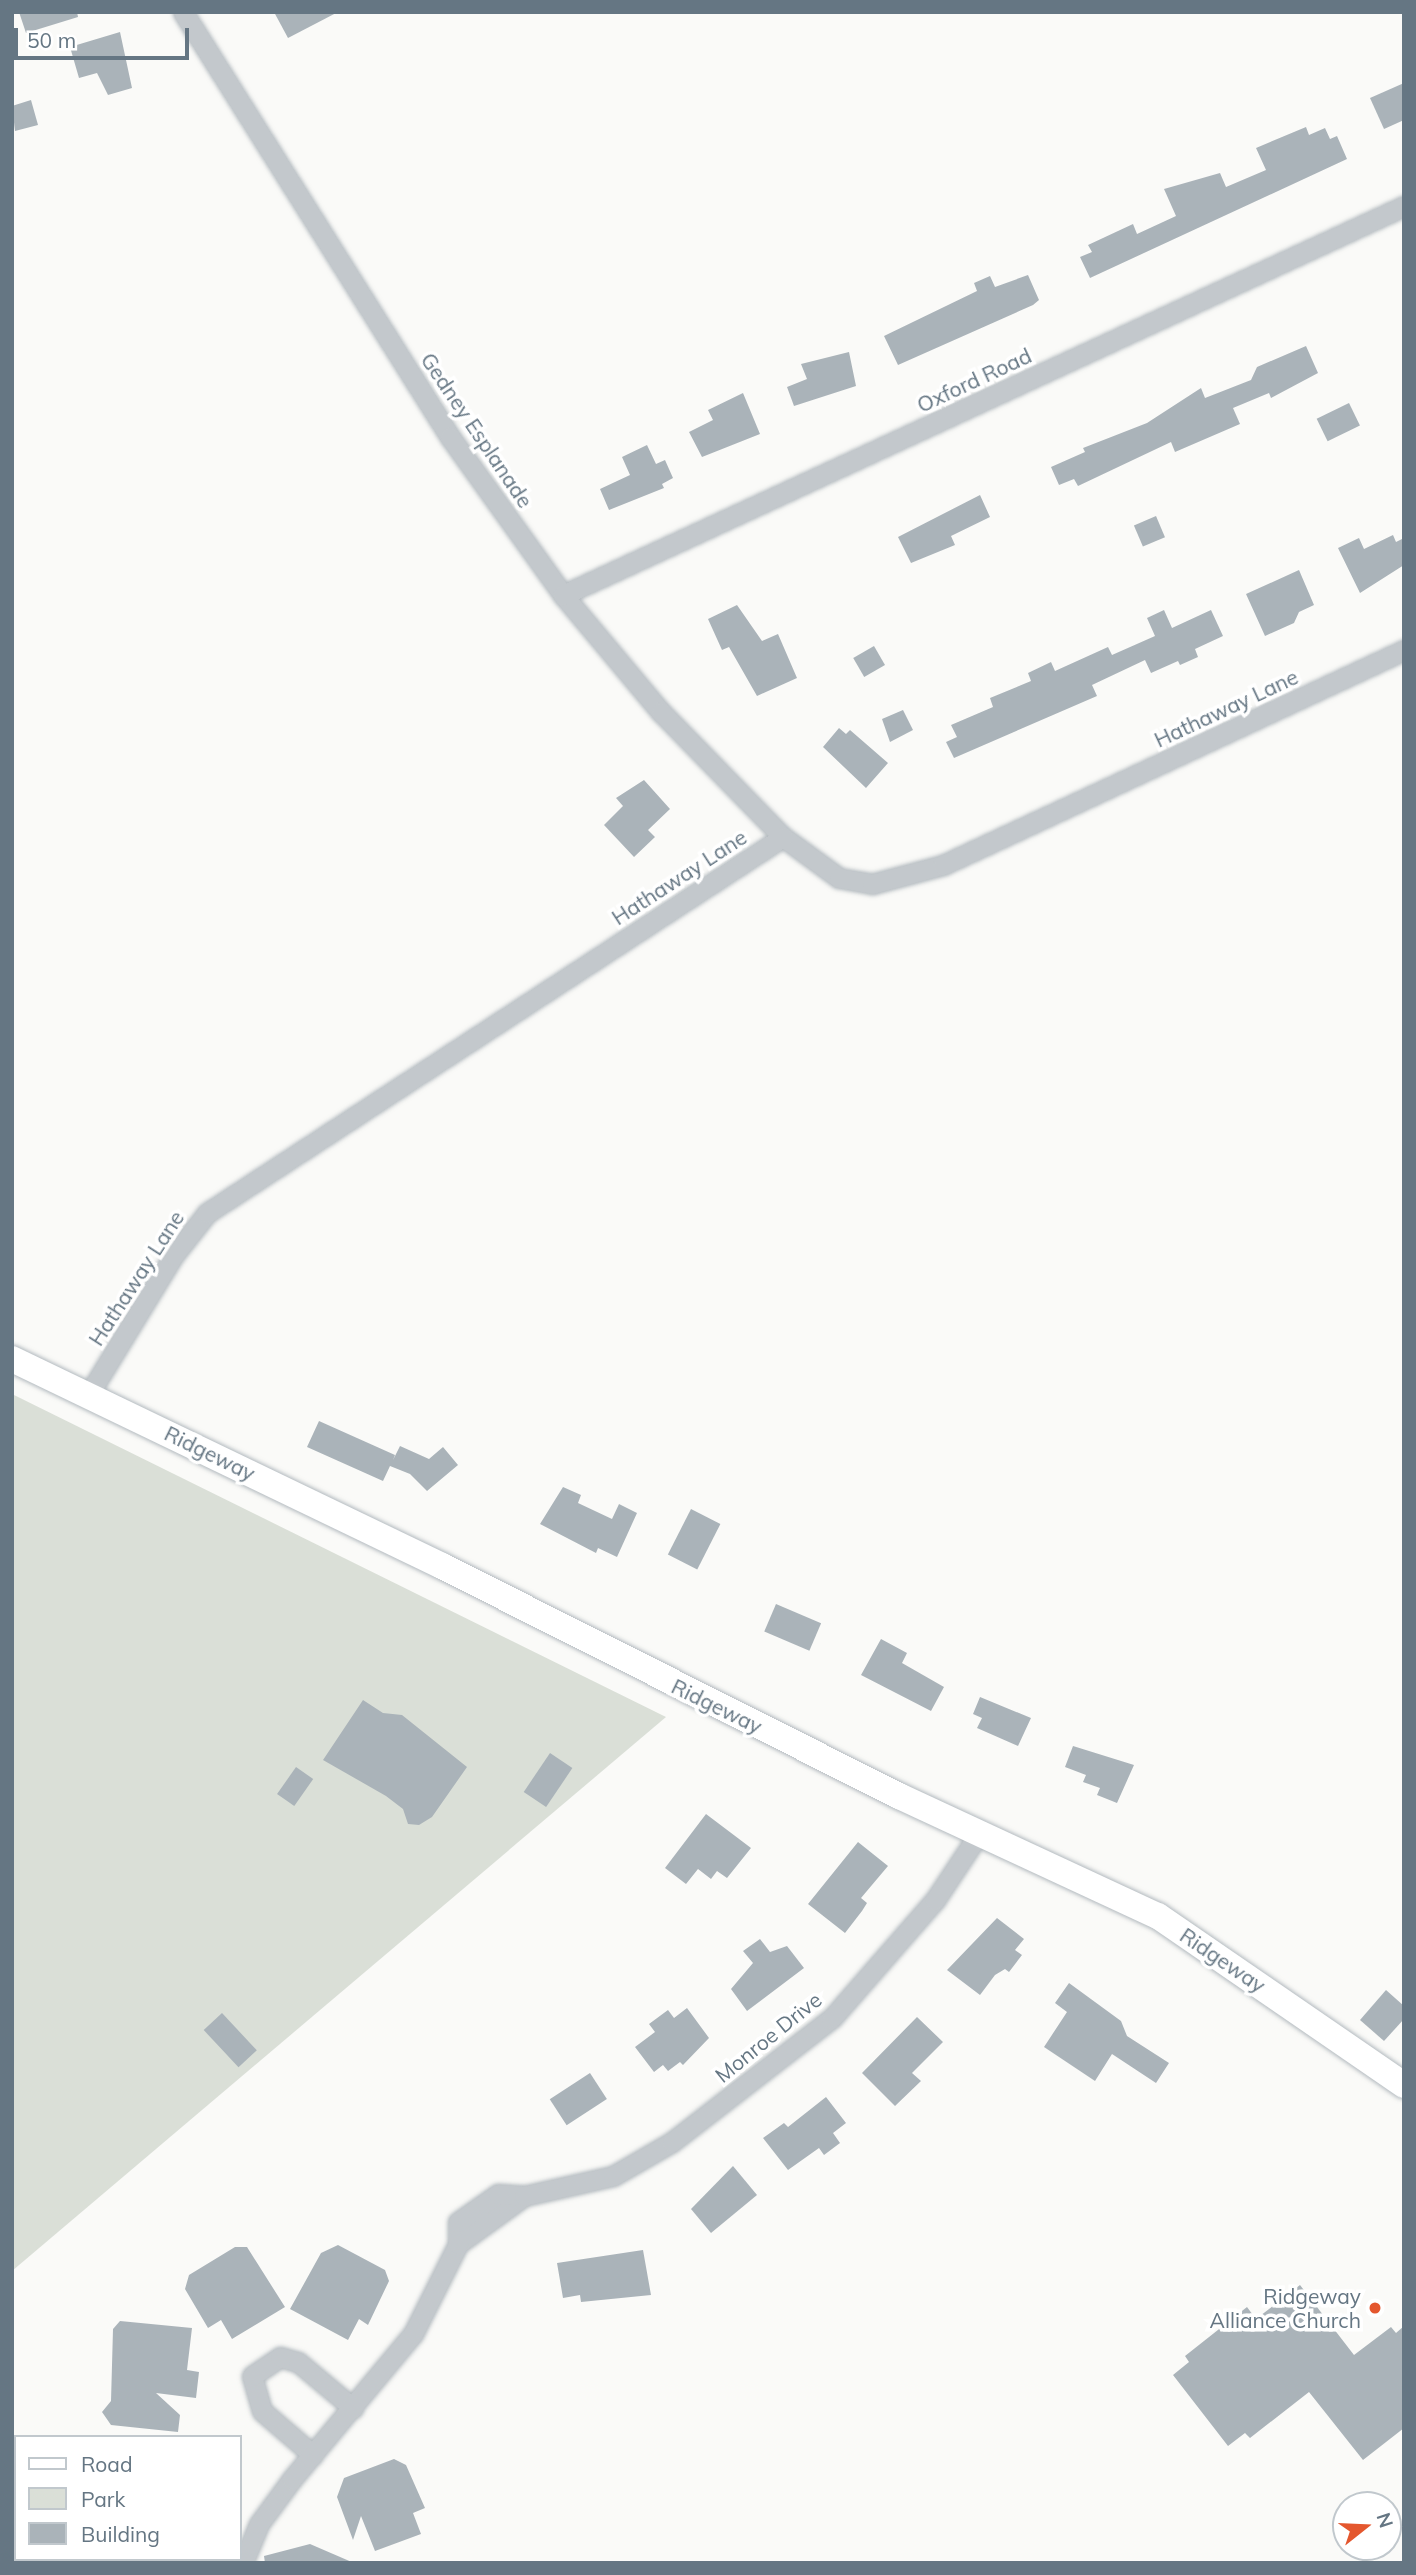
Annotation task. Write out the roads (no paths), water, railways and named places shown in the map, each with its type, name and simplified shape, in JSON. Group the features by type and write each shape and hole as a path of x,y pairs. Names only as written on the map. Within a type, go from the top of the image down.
{"street":[{"name":"Gedney Esplanade","path":"183,12 450,437 563,595 661,712 783,836"},
{"name":"Oxford Road","path":"563,595 1404,206"},
{"name":"Hathaway Lane","path":"89,1394 174,1255 207,1213 783,836 839,878 873,884 943,866 1404,650"},
{"name":"Ridgeway","path":"12,1359 89,1394 980,1832 1158,1916 1404,2085"},
{"name":"Monroe Drive","path":"353,2408 413,2334 458,2244 524,2196 613,2176 662,2148 832,2018 934,1900 980,1832"},
{"path":"243,2563 259,2524 353,2408 298,2362 279,2357 252,2376 262,2411 313,2455"}],"place":[{"name":"Ridgeway Alliance Church","path":"1375,2308"}]}
